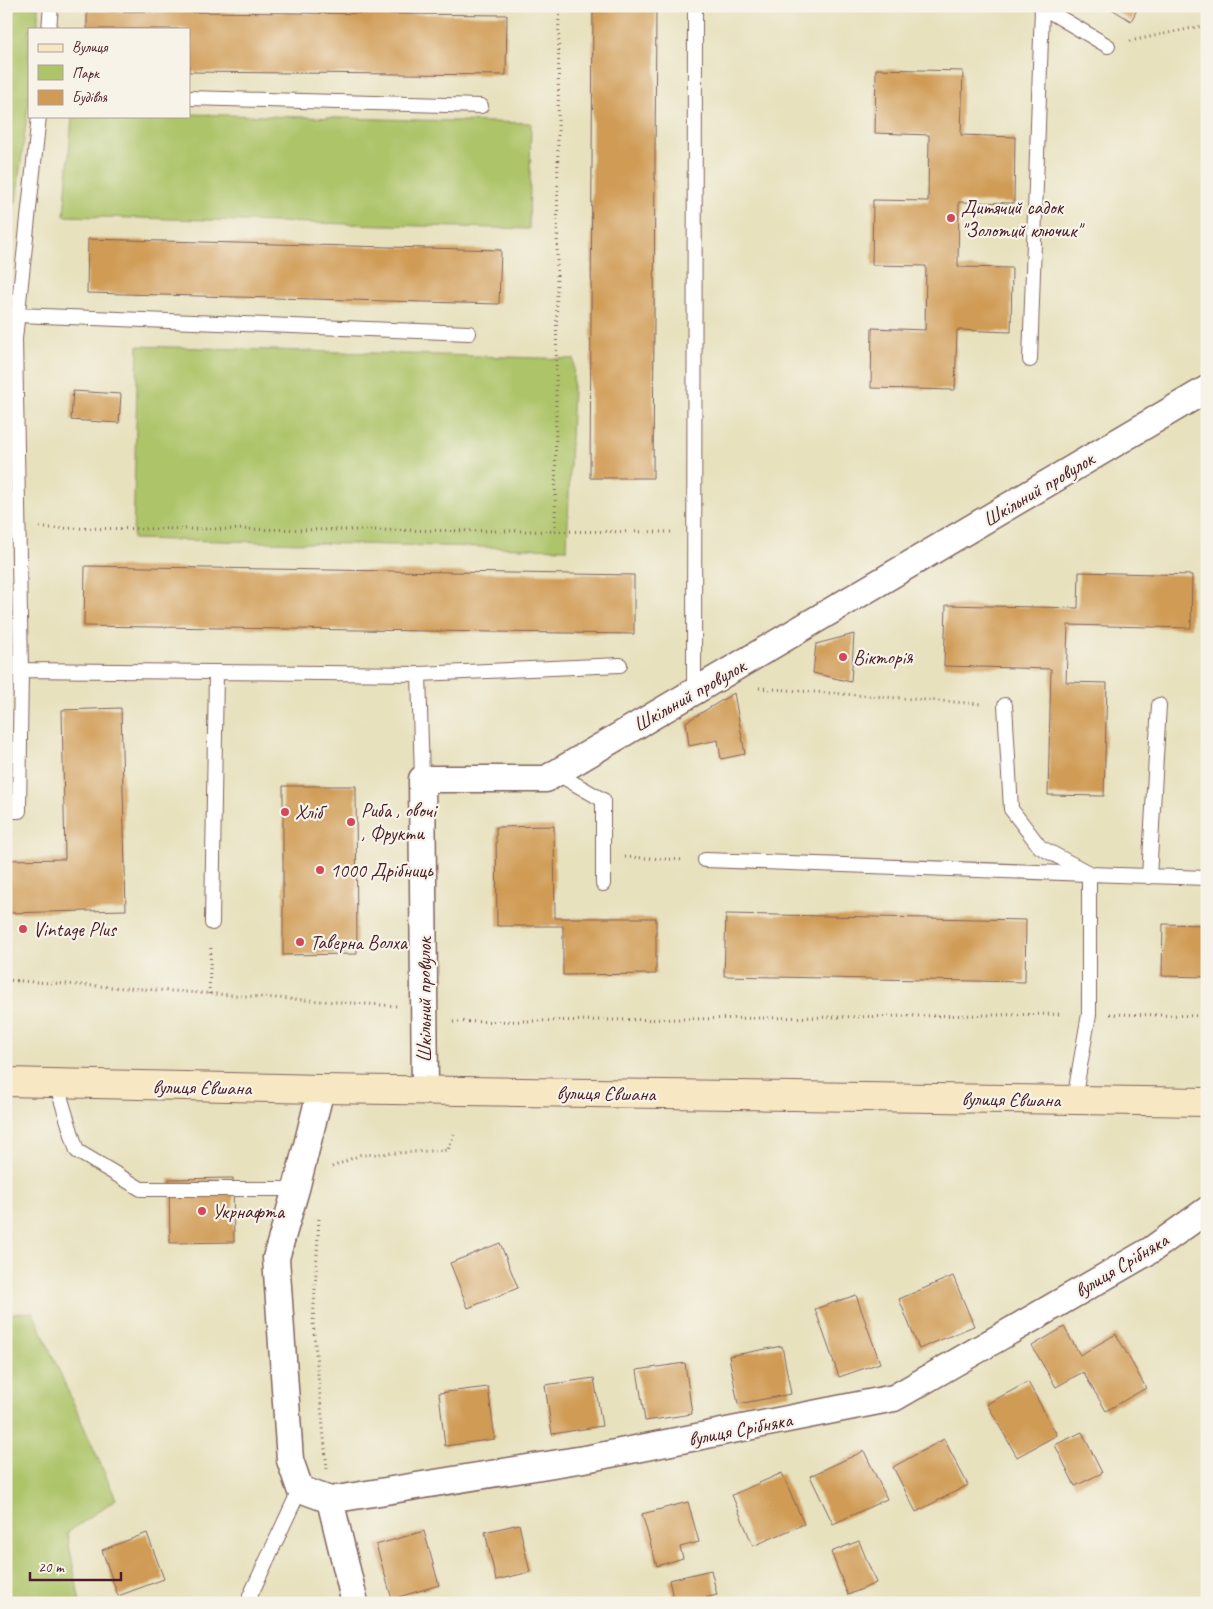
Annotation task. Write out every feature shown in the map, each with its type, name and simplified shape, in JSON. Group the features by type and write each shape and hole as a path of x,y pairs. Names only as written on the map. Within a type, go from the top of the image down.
{"main road":[{"name":"вулиця Євшана","path":"6,1082 321,1090 1207,1102"}],"street":[{"name":"Шкільний провулок","path":"424,1091 422,779 546,779 1207,389"},
{"path":"321,1090 276,1258 290,1460 300,1489 330,1500 355,1603"},
{"name":"вулиця Срібняка","path":"330,1500 590,1458 894,1398 1151,1250 1207,1210"}],"lane":[{"path":"49,28 51,6"},
{"path":"694,692 695,6"},
{"path":"1030,360 1041,7 1108,46"},
{"path":"190,98 481,106"},
{"path":"6,812 19,811 21,670 18,528 12,500 12,316 39,118"},
{"path":"12,316 469,333"},
{"path":"21,670 419,674 620,664"},
{"path":"212,923 216,672"},
{"path":"419,674 422,779"},
{"path":"1149,876 1159,705"},
{"path":"1005,706 1011,809 1040,847 1089,874"},
{"path":"556,773 603,800 604,884"},
{"path":"705,860 1207,878"},
{"path":"1074,1100 1089,1014 1089,874"},
{"path":"56,1083 77,1151 141,1189 296,1188"},
{"path":"252,1603 250,1596 300,1489"}],"path":[{"path":"555,531 559,6"},
{"path":"1108,46 1207,25"},
{"path":"18,528 695,532"},
{"path":"753,688 1005,706"},
{"path":"603,856 705,860"},
{"path":"209,994 212,923"},
{"path":"6,980 424,1008 453,1022 1089,1014 1207,1016"},
{"path":"330,1168 360,1155 448,1150 454,1134"},
{"path":"319,1218 313,1323 330,1500"}],"green space":[{"path":"6,6 38,6 38,28 28,28 28,108 16,201 6,216"},
{"path":"190,114 531,123 529,229 64,216 72,118 190,118"},
{"path":"138,346 574,359 567,549 133,539"},
{"path":"33,1312 116,1499 67,1533 80,1603 6,1603 6,1314"}],"building":[{"path":"593,6 656,6 653,478 590,478"},
{"path":"1107,6 1139,6 1131,21"},
{"path":"87,11 507,15 506,75 190,72 190,28 87,28"},
{"path":"876,69 963,71 961,135 1015,137 1014,203 959,202 958,267 1012,268 1011,332 957,330 955,390 871,388 872,328 925,330 926,266 872,265 873,200 928,201 929,135 875,133"},
{"path":"88,239 501,250 499,304 87,293"},
{"path":"73,391 121,394 119,423 71,420"},
{"path":"85,566 634,575 634,634 84,626"},
{"path":"1079,572 1192,575 1191,628 1068,625 1066,682 1107,683 1104,796 1048,795 1051,669 944,666 946,605 1078,608"},
{"path":"854,634 851,682 813,673 816,644"},
{"path":"734,693 745,754 721,759 718,740 689,746 686,722"},
{"path":"121,708 126,910 6,913 6,860 65,859 62,710"},
{"name":"1000 Дрібниць","path":"283,786 356,786 357,954 283,955"},
{"path":"554,826 555,918 656,918 656,974 563,975 563,926 497,926 496,827"},
{"path":"726,914 1026,920 1025,982 724,976"},
{"path":"1163,924 1207,925 1207,977 1162,976"},
{"name":"Укрнафта","path":"233,1178 234,1242 170,1243 169,1179"},
{"path":"500,1243 518,1288 468,1308 450,1263"},
{"path":"953,1276 974,1326 919,1349 899,1299"},
{"path":"856,1295 880,1363 839,1377 815,1309"},
{"path":"1064,1327 1080,1355 1116,1334 1146,1388 1106,1411 1083,1372 1056,1387 1032,1346"},
{"path":"782,1346 791,1394 738,1404 729,1356"},
{"path":"685,1363 692,1414 645,1421 637,1370"},
{"path":"594,1378 602,1426 552,1434 545,1385"},
{"path":"1028,1382 1057,1435 1017,1457 987,1404"},
{"path":"488,1387 495,1439 445,1446 439,1393"},
{"path":"1082,1432 1102,1473 1075,1486 1055,1445"},
{"path":"944,1439 968,1485 916,1512 893,1467"},
{"path":"864,1451 887,1499 833,1524 810,1476"},
{"path":"782,1473 804,1524 753,1546 732,1495"},
{"path":"688,1502 699,1542 680,1547 683,1558 657,1566 642,1514"},
{"path":"519,1524 530,1572 496,1580 485,1532"},
{"path":"424,1531 439,1585 392,1599 376,1545"},
{"path":"147,1533 164,1579 118,1596 102,1550"},
{"path":"859,1541 876,1583 848,1595 831,1552"},
{"path":"711,1570 717,1595 684,1603 674,1603 669,1580"}],"place":[{"name":"Дитячий садок \"Золотий ключик\"","path":"951,218"},
{"name":"Вікторія","path":"843,657"},
{"name":"Хліб","path":"285,812"},
{"name":"Риба , овочі , Фрукти","path":"351,822"},
{"name":"1000 Дрібниць","path":"320,870"},
{"name":"Vintage Plus","path":"23,929"},
{"name":"Таверна Волха","path":"300,942"},
{"name":"Укрнафта","path":"202,1211"}]}
